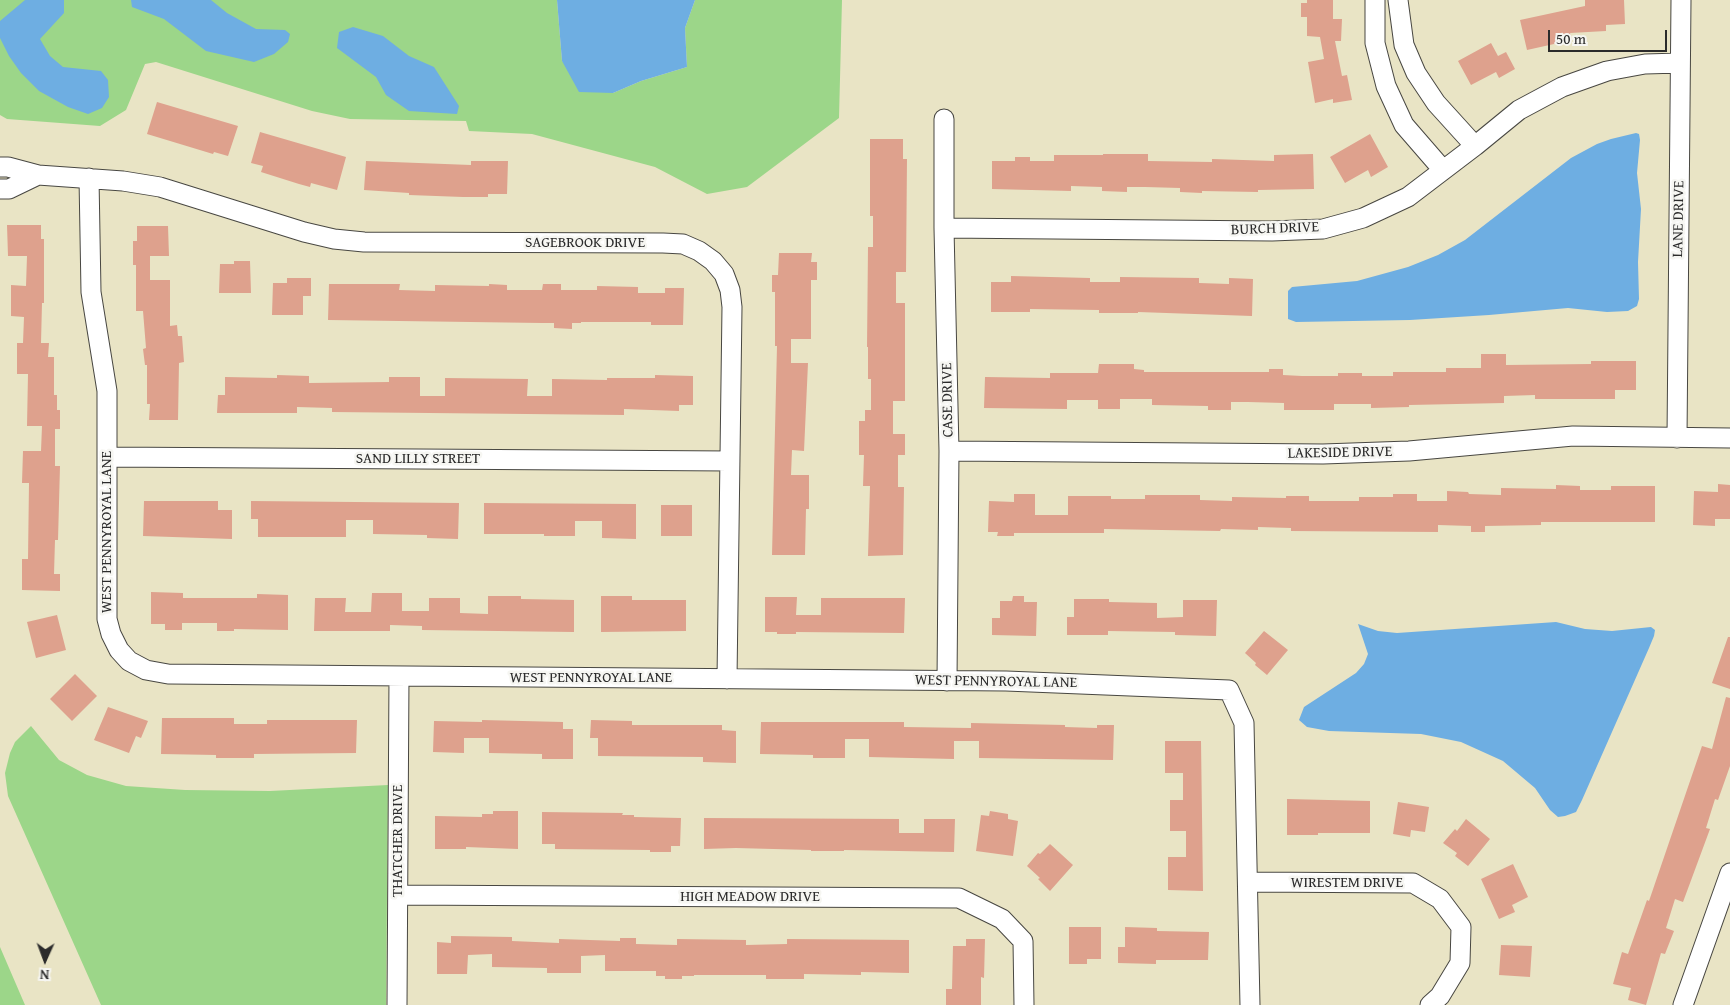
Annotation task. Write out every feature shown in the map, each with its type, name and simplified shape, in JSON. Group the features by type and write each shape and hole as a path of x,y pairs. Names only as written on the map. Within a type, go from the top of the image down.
{"street":[{"path":"1375,0 1375,43 1386,86 1404,125 1443,170"},
{"path":"1398,0 1404,45 1416,73 1436,102 1475,146"},
{"name":"LANE DRIVE","path":"1677,438 1681,0"},
{"name":"BURCH DRIVE","path":"944,228 1272,231 1323,229 1363,218 1408,197 1519,110 1562,87 1607,71 1645,64 1680,63"},
{"name":"CASE DRIVE","path":"944,119 944,228 949,451 946,681"},
{"name":"SAGEBROOK DRIVE","path":"0,167 8,167 38,175 123,181 160,187 304,232 334,239 364,242 663,243 683,244 700,251 713,261 724,274 730,290 732,307 727,679"},
{"name":"SAGEBROOK DRIVE","path":"0,189 9,189 38,175"},
{"name":"WEST PENNYROYAL LANE","path":"89,178 91,292 107,391 107,619 111,634 129,661 146,670 168,674 1006,681 1229,690 1244,723 1250,1005"},
{"name":"LAKESIDE DRIVE","path":"949,451 1323,454 1410,451 1573,436 1730,438"},
{"name":"SAND LILLY STREET","path":"107,457 730,461"},
{"name":"THATCHER DRIVE","path":"397,1005 399,676"},
{"path":"1684,1005 1730,873"},
{"name":"WIRESTEM DRIVE","path":"1248,882 1414,883 1440,899 1461,927 1460,963 1440,996 1430,1005"},
{"name":"HIGH MEADOW DRIVE","path":"398,895 959,898 1002,919 1023,940 1024,1005"}],"green space":[{"path":"0,0 557,0 562,61 613,93 641,81 687,67 685,28 695,0 842,0 839,118 747,187 707,194 655,167 532,134 469,131 466,121 350,119 312,111 156,62 145,64 126,110 100,126 7,119 0,115"},
{"path":"31,726 59,760 87,775 126,786 185,790 270,791 388,785 386,1005 101,1005 8,796 5,773 10,753 15,742"},
{"path":"0,947 25,1005 0,1005"}],"water":[{"path":"25,0 64,0 64,13 40,39 50,56 63,67 101,71 108,80 109,97 102,108 88,114 68,107 39,91 21,73 9,56 0,38 0,21"},
{"path":"131,0 211,0 227,13 256,29 285,30 290,34 288,42 274,54 254,62 206,51 164,19 132,7"},
{"path":"557,0 695,0 685,28 687,67 641,81 613,93 579,92 562,61"},
{"path":"353,27 383,36 409,56 434,67 459,106 457,114 409,111 386,95 376,77 337,48 339,32"},
{"path":"1636,133 1639,134 1640,140 1637,173 1641,209 1638,262 1639,299 1637,306 1628,311 1607,312 1568,308 1410,320 1296,322 1288,319 1288,291 1292,287 1357,281 1408,267 1438,255 1465,240 1571,158 1597,144"},
{"path":"1556,622 1585,629 1612,631 1651,627 1655,630 1649,648 1576,812 1558,817 1550,810 1535,788 1503,761 1461,742 1421,734 1329,731 1307,727 1299,720 1304,707 1356,673 1364,664 1368,654 1358,624 1378,631 1397,633"}],"building":[{"path":"1307,0 1333,0 1333,19 1342,19 1341,41 1335,41 1342,76 1347,75 1352,100 1333,103 1333,99 1315,103 1308,62 1324,59 1320,37 1307,36 1307,17 1301,17 1301,3 1307,3"},
{"path":"1585,0 1624,0 1625,24 1606,25 1606,31 1570,33 1572,40 1527,50 1520,20 1585,6"},
{"path":"1491,43 1498,56 1506,52 1515,69 1499,78 1496,72 1471,85 1458,61"},
{"path":"157,102 238,126 228,156 214,152 213,154 147,134"},
{"path":"260,132 346,157 337,190 311,183 310,187 261,172 263,166 251,163"},
{"path":"1370,134 1388,167 1371,177 1368,170 1345,183 1330,157"},
{"path":"870,139 903,139 903,159 907,159 906,272 896,272 896,303 905,303 905,401 893,401 893,434 905,434 905,455 898,455 898,487 904,487 903,555 868,556 870,486 863,486 864,455 859,455 859,421 865,421 865,410 871,410 871,379 868,379 867,347 868,247 873,247 873,216 870,216"},
{"path":"1148,154 1148,161 1212,162 1212,159 1274,161 1274,155 1313,154 1314,189 1258,190 1258,192 1202,191 1202,193 1180,192 1180,188 1145,187 1127,187 1127,192 1102,191 1102,187 1071,186 1071,191 992,189 992,161 1015,161 1015,157 1030,157 1030,161 1054,161 1054,155"},
{"path":"366,161 471,165 471,161 508,161 507,194 488,194 488,197 463,197 409,195 409,193 364,190"},
{"path":"7,225 41,225 41,239 44,239 44,303 42,303 41,343 49,343 48,357 54,357 54,395 57,395 57,410 60,410 60,429 55,429 55,466 60,466 58,540 55,540 54,574 60,574 60,591 22,590 22,559 28,559 29,483 22,483 23,451 41,451 42,426 27,426 28,374 17,374 17,343 23,343 24,317 11,316 11,285 26,286 27,256 8,256"},
{"path":"137,226 168,226 169,256 150,256 150,280 170,280 170,326 177,325 178,336 182,336 184,362 179,363 178,420 149,420 150,404 147,404 147,365 145,365 143,349 146,348 143,311 136,311 136,265 133,265 133,241 137,241"},
{"path":"779,253 812,253 811,262 817,262 817,280 811,280 811,339 791,339 791,363 808,363 804,451 792,450 791,475 809,475 809,509 806,509 805,555 772,555 777,346 775,346 775,292 772,292 772,275 778,275"},
{"path":"234,261 250,261 251,293 219,293 220,264 234,264"},
{"path":"1011,276 1090,278 1090,282 1120,282 1120,277 1199,278 1199,283 1229,284 1229,278 1253,279 1252,316 1138,312 1099,313 1099,310 1030,309 1030,312 991,312 991,282 1011,282"},
{"path":"287,278 311,278 311,296 303,296 303,315 272,315 273,283 287,283"},
{"path":"329,284 400,284 399,290 435,291 435,285 489,286 489,284 507,285 507,290 542,290 543,284 561,284 561,290 597,290 597,286 638,287 638,293 665,293 665,288 684,288 683,325 651,325 651,322 581,322 572,323 572,329 554,328 554,323 328,320"},
{"path":"1481,354 1506,354 1506,365 1591,364 1591,361 1636,361 1636,390 1615,390 1615,399 1535,399 1535,395 1504,396 1504,403 1409,405 1409,407 1371,408 1371,404 1334,404 1334,410 1284,410 1284,403 1231,402 1231,410 1208,410 1208,406 1152,405 1152,399 1120,399 1120,409 1098,409 1098,400 1067,400 1067,409 984,408 985,377 1050,378 1050,373 1098,373 1099,364 1134,364 1134,369 1144,370 1144,372 1269,372 1269,369 1283,369 1283,375 1338,376 1338,373 1362,373 1362,376 1393,376 1393,372 1446,372 1446,368 1481,368"},
{"path":"277,375 309,376 309,383 389,382 389,377 420,377 420,396 445,396 445,378 528,379 527,396 552,396 552,379 607,380 607,378 655,378 655,375 693,376 693,405 679,405 679,411 624,409 624,415 332,412 332,408 297,407 297,413 217,413 218,395 225,395 225,377 277,378"},
{"path":"1718,484 1730,485 1730,519 1715,519 1715,526 1693,525 1694,491 1718,492"},
{"path":"1556,485 1580,486 1580,490 1611,490 1611,486 1655,486 1655,522 1541,522 1541,525 1485,526 1485,532 1471,532 1471,526 1438,525 1438,532 1291,531 1291,528 1258,527 1258,530 1221,529 1220,531 1104,529 1104,533 1014,533 1014,536 997,536 998,532 988,532 989,501 1014,502 1014,494 1035,494 1035,515 1068,515 1068,496 1111,496 1111,499 1145,499 1145,495 1200,495 1200,500 1232,501 1232,497 1286,498 1286,496 1309,496 1309,501 1359,501 1359,497 1393,497 1393,494 1417,494 1417,501 1447,501 1447,491 1501,495 1501,488 1556,489"},
{"path":"144,501 218,501 218,510 232,510 232,539 143,536"},
{"path":"251,501 459,503 458,539 427,538 427,535 373,534 373,520 346,520 346,537 258,537 258,519 251,519"},
{"path":"484,503 636,504 636,539 602,538 602,521 575,521 575,536 484,534"},
{"path":"661,505 692,505 692,536 661,536"},
{"path":"151,592 183,593 183,598 257,598 257,594 288,595 288,630 234,629 234,631 217,631 217,623 182,623 182,630 165,630 165,624 151,624"},
{"path":"372,593 402,593 402,611 429,611 429,598 460,598 460,613 488,614 488,596 521,596 521,599 574,600 574,632 422,630 422,626 390,625 390,631 314,631 315,598 346,598 345,612 371,612"},
{"path":"601,596 632,596 632,600 686,600 686,631 601,632"},
{"path":"1013,596 1024,596 1024,602 1037,602 1036,636 992,635 992,618 1000,618 1000,601 1012,601"},
{"path":"765,597 797,597 796,615 821,615 821,598 905,598 904,633 796,632 796,634 777,634 777,632 765,632"},
{"path":"1074,599 1109,599 1109,602 1157,603 1157,618 1183,617 1183,600 1217,600 1216,636 1175,635 1175,632 1108,631 1108,635 1067,635 1067,617 1074,617"},
{"path":"57,615 66,650 36,658 27,622"},
{"path":"1264,631 1288,650 1267,675 1245,653"},
{"path":"1728,637 1730,637 1730,689 1712,683"},
{"path":"75,674 97,696 72,721 50,699"},
{"path":"1726,697 1730,698 1730,766 1718,800 1715,799 1706,828 1710,829 1683,902 1675,899 1666,928 1674,931 1665,954 1661,953 1646,1005 1628,1000 1631,988 1613,984 1622,952 1628,954 1647,900 1649,901 1702,746 1712,749"},
{"path":"108,707 148,721 141,738 136,736 129,753 94,740"},
{"path":"162,718 234,718 234,724 267,724 267,720 357,720 356,753 254,754 254,758 216,758 216,755 161,754"},
{"path":"482,720 563,722 563,729 573,729 573,759 542,759 542,754 489,753 489,738 464,738 464,753 433,752 434,721 482,722"},
{"path":"591,720 632,721 632,725 722,725 722,730 736,731 736,763 703,762 703,757 598,756 598,738 590,738"},
{"path":"761,722 904,722 904,727 971,728 971,723 1065,725 1065,727 1097,728 1097,725 1114,725 1113,760 979,758 979,741 954,741 954,759 869,757 869,739 845,739 845,758 813,758 813,755 760,754"},
{"path":"1165,741 1201,741 1203,891 1168,890 1168,857 1186,857 1186,831 1170,831 1170,800 1183,800 1183,773 1165,773"},
{"path":"1287,799 1370,801 1370,833 1287,835"},
{"path":"1398,802 1429,807 1425,832 1411,830 1410,837 1393,834"},
{"path":"493,811 518,811 518,849 466,847 466,849 435,849 435,816 482,817 482,814 493,814"},
{"path":"990,811 1008,814 1008,819 1018,821 1013,856 976,851 981,815 989,816"},
{"path":"542,812 623,813 622,815 634,815 634,817 681,818 680,846 671,846 671,852 555,849 555,844 542,844"},
{"path":"704,818 899,819 899,833 924,833 924,819 955,819 954,852 704,849"},
{"path":"1466,819 1490,839 1468,866 1455,856 1457,853 1443,843 1455,829 1457,831"},
{"path":"1050,844 1073,865 1050,891 1027,866 1038,853 1040,854"},
{"path":"1513,864 1528,897 1512,905 1515,912 1499,919 1481,879"},
{"path":"1069,927 1101,927 1101,959 1087,959 1087,964 1069,964"},
{"path":"1125,927 1157,928 1157,931 1209,932 1208,960 1156,960 1156,964 1118,963 1118,947 1125,947"},
{"path":"451,936 512,937 512,941 559,943 559,939 620,941 620,938 636,938 636,944 677,945 677,939 746,940 746,945 787,944 787,939 909,940 909,973 861,972 861,975 804,974 804,979 766,979 766,975 694,975 682,976 682,979 665,979 665,976 656,976 656,971 605,971 605,955 581,956 581,973 547,973 547,968 492,967 492,954 468,955 467,974 437,974 437,942 451,943"},
{"path":"966,939 985,939 984,978 981,977 981,1005 946,1005 946,989 952,989 953,946 966,946"},
{"path":"1501,945 1532,946 1530,977 1499,975"}]}
